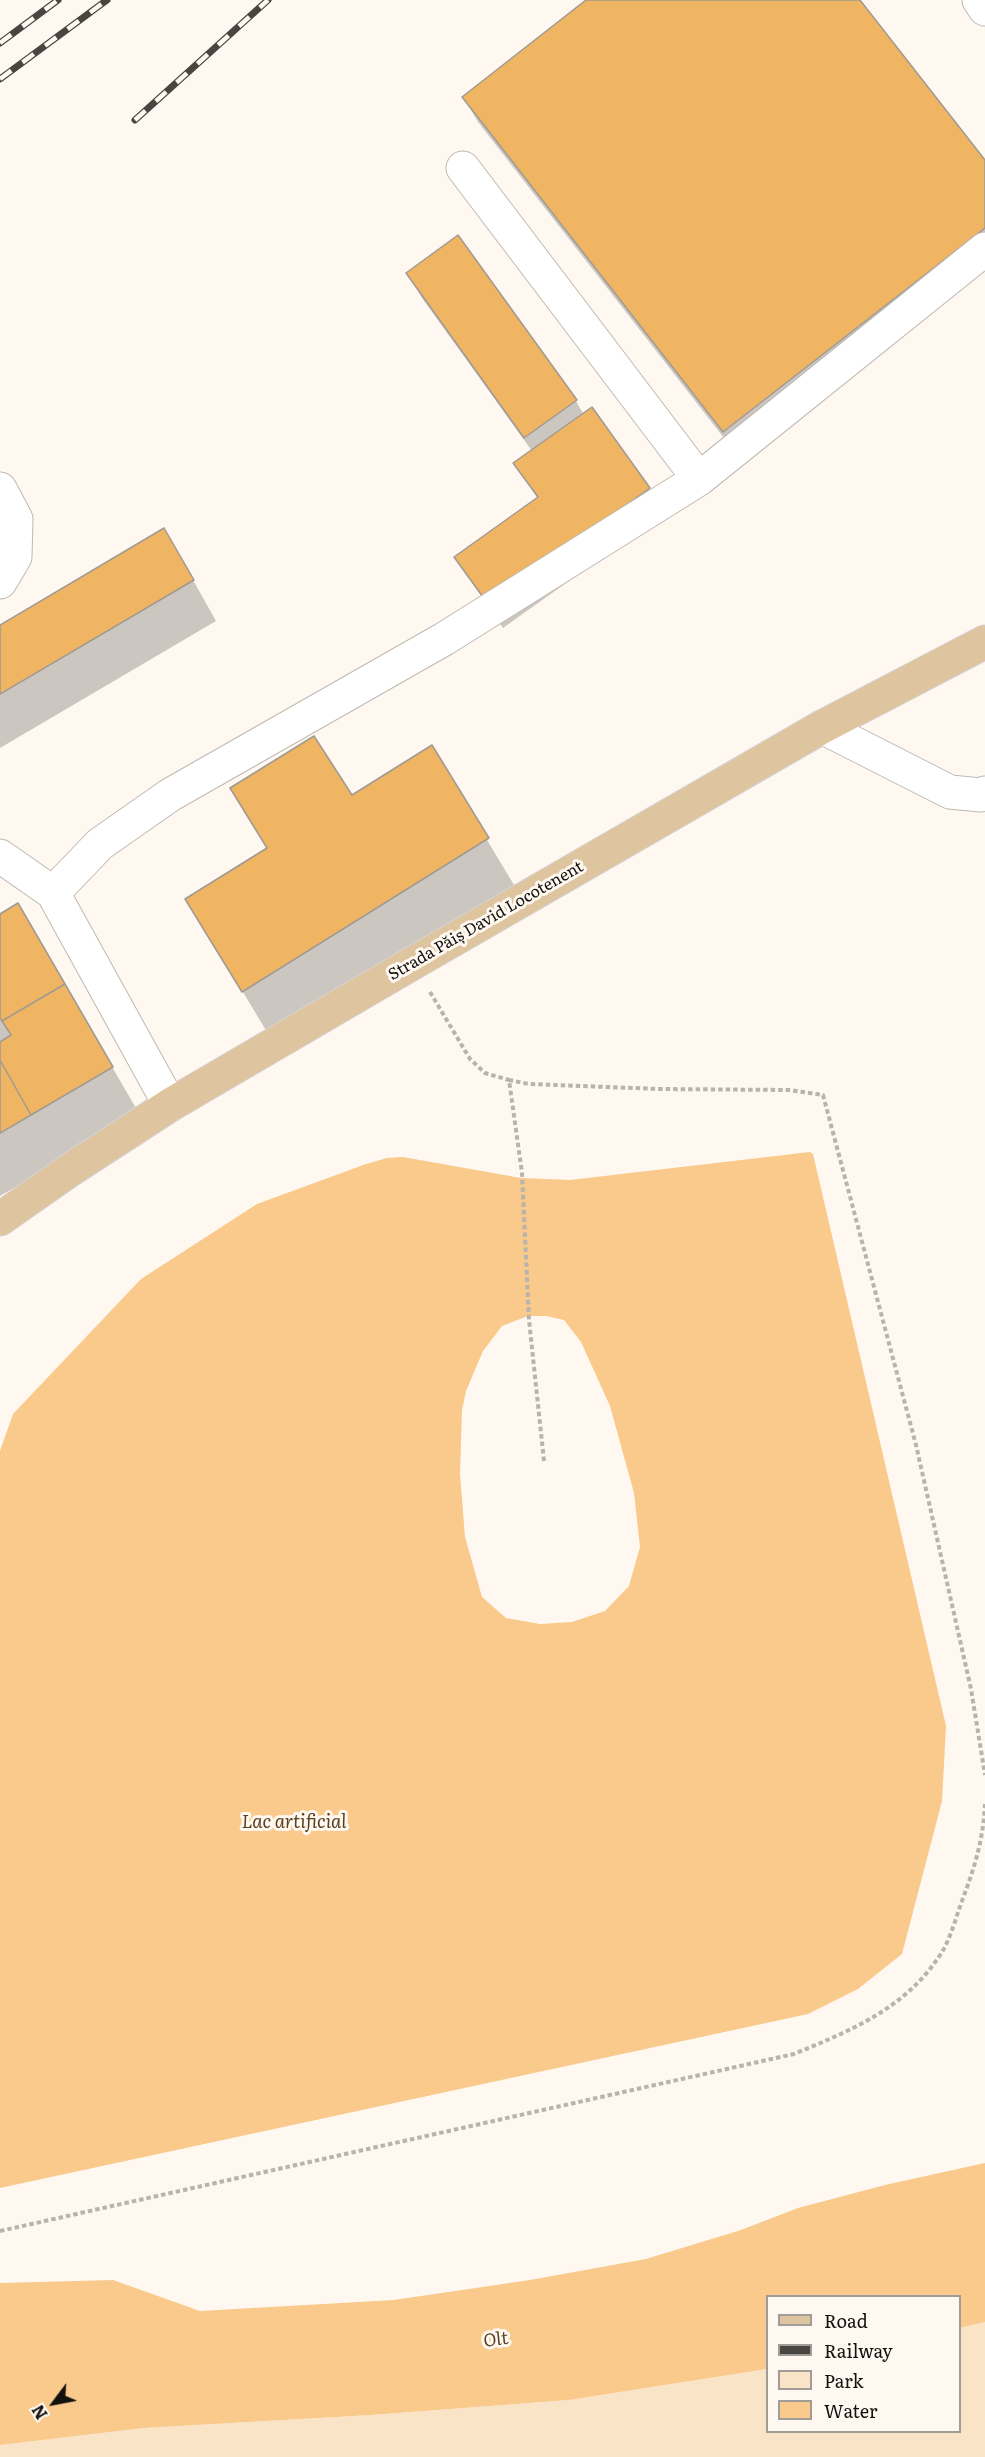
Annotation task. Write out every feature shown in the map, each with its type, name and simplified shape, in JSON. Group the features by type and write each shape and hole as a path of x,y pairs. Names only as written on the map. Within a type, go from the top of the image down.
{"main road":[{"name":"Strada Păiș David Locotenent","path":"0,1219 70,1170 171,1105 412,963 822,727 985,642"}],"street":[{"path":"979,0 985,9"},
{"path":"463,168 699,479"},
{"path":"53,893 100,844 170,795 444,639 699,479 985,249"},
{"path":"0,489 16,519 15,557 0,582"},
{"path":"822,727 950,792 981,795 985,793"},
{"path":"6,868 53,893 171,1105"}],"path":[{"path":"412,963 470,1059 485,1072 509,1080 529,1084 660,1089 789,1090 823,1095 916,1445 971,1689 985,1775"},
{"path":"509,1080 522,1173 529,1320 544,1461"},
{"path":"0,2231 794,2054 836,2036 882,2013 921,1982 943,1950 973,1871 984,1834 985,1804"}],"green space":[{"path":"985,2322 985,2457 0,2457 0,2445 144,2428 371,2415 569,2400 766,2369 766,2433 961,2433 961,2328"}],"water":[{"name":"Lac artificial","path":"810,1152 813,1154 946,1726 942,1801 902,1954 858,1989 808,2014 0,2188 0,1451 13,1414 141,1279 257,1204 387,1158 403,1157 521,1178 570,1180","holes":["528,1316 546,1316 564,1320 581,1342 610,1406 634,1493 640,1547 629,1586 605,1611 572,1622 540,1624 506,1618 482,1597 465,1537 460,1474 462,1410 466,1391 483,1351 502,1326"]},
{"name":"Olt","path":"985,2163 985,2322 961,2328 961,2295 766,2295 766,2369 569,2400 371,2415 144,2428 0,2445 0,2283 113,2280 200,2311 394,2300 530,2280 646,2259 741,2230 798,2208 885,2185"}],"building":[{"path":"586,0 860,0 985,160 985,228 723,432 462,97"},
{"path":"458,235 577,400 524,438 406,273"},
{"path":"592,407 650,488 488,604 454,557 538,497 513,463"},
{"path":"164,528 194,580 0,694 0,625"},
{"path":"314,736 352,795 432,745 489,838 242,992 185,899 267,848 230,788"},
{"path":"18,903 65,984 2,1021 0,1018 0,914"},
{"path":"65,984 113,1067 31,1115 0,1060 0,1042 11,1035 2,1021"},
{"path":"0,1060 31,1115 0,1133"}],"railway":[{"path":"0,43 58,0"},
{"path":"0,79 107,0"},
{"path":"135,120 268,0"}]}
